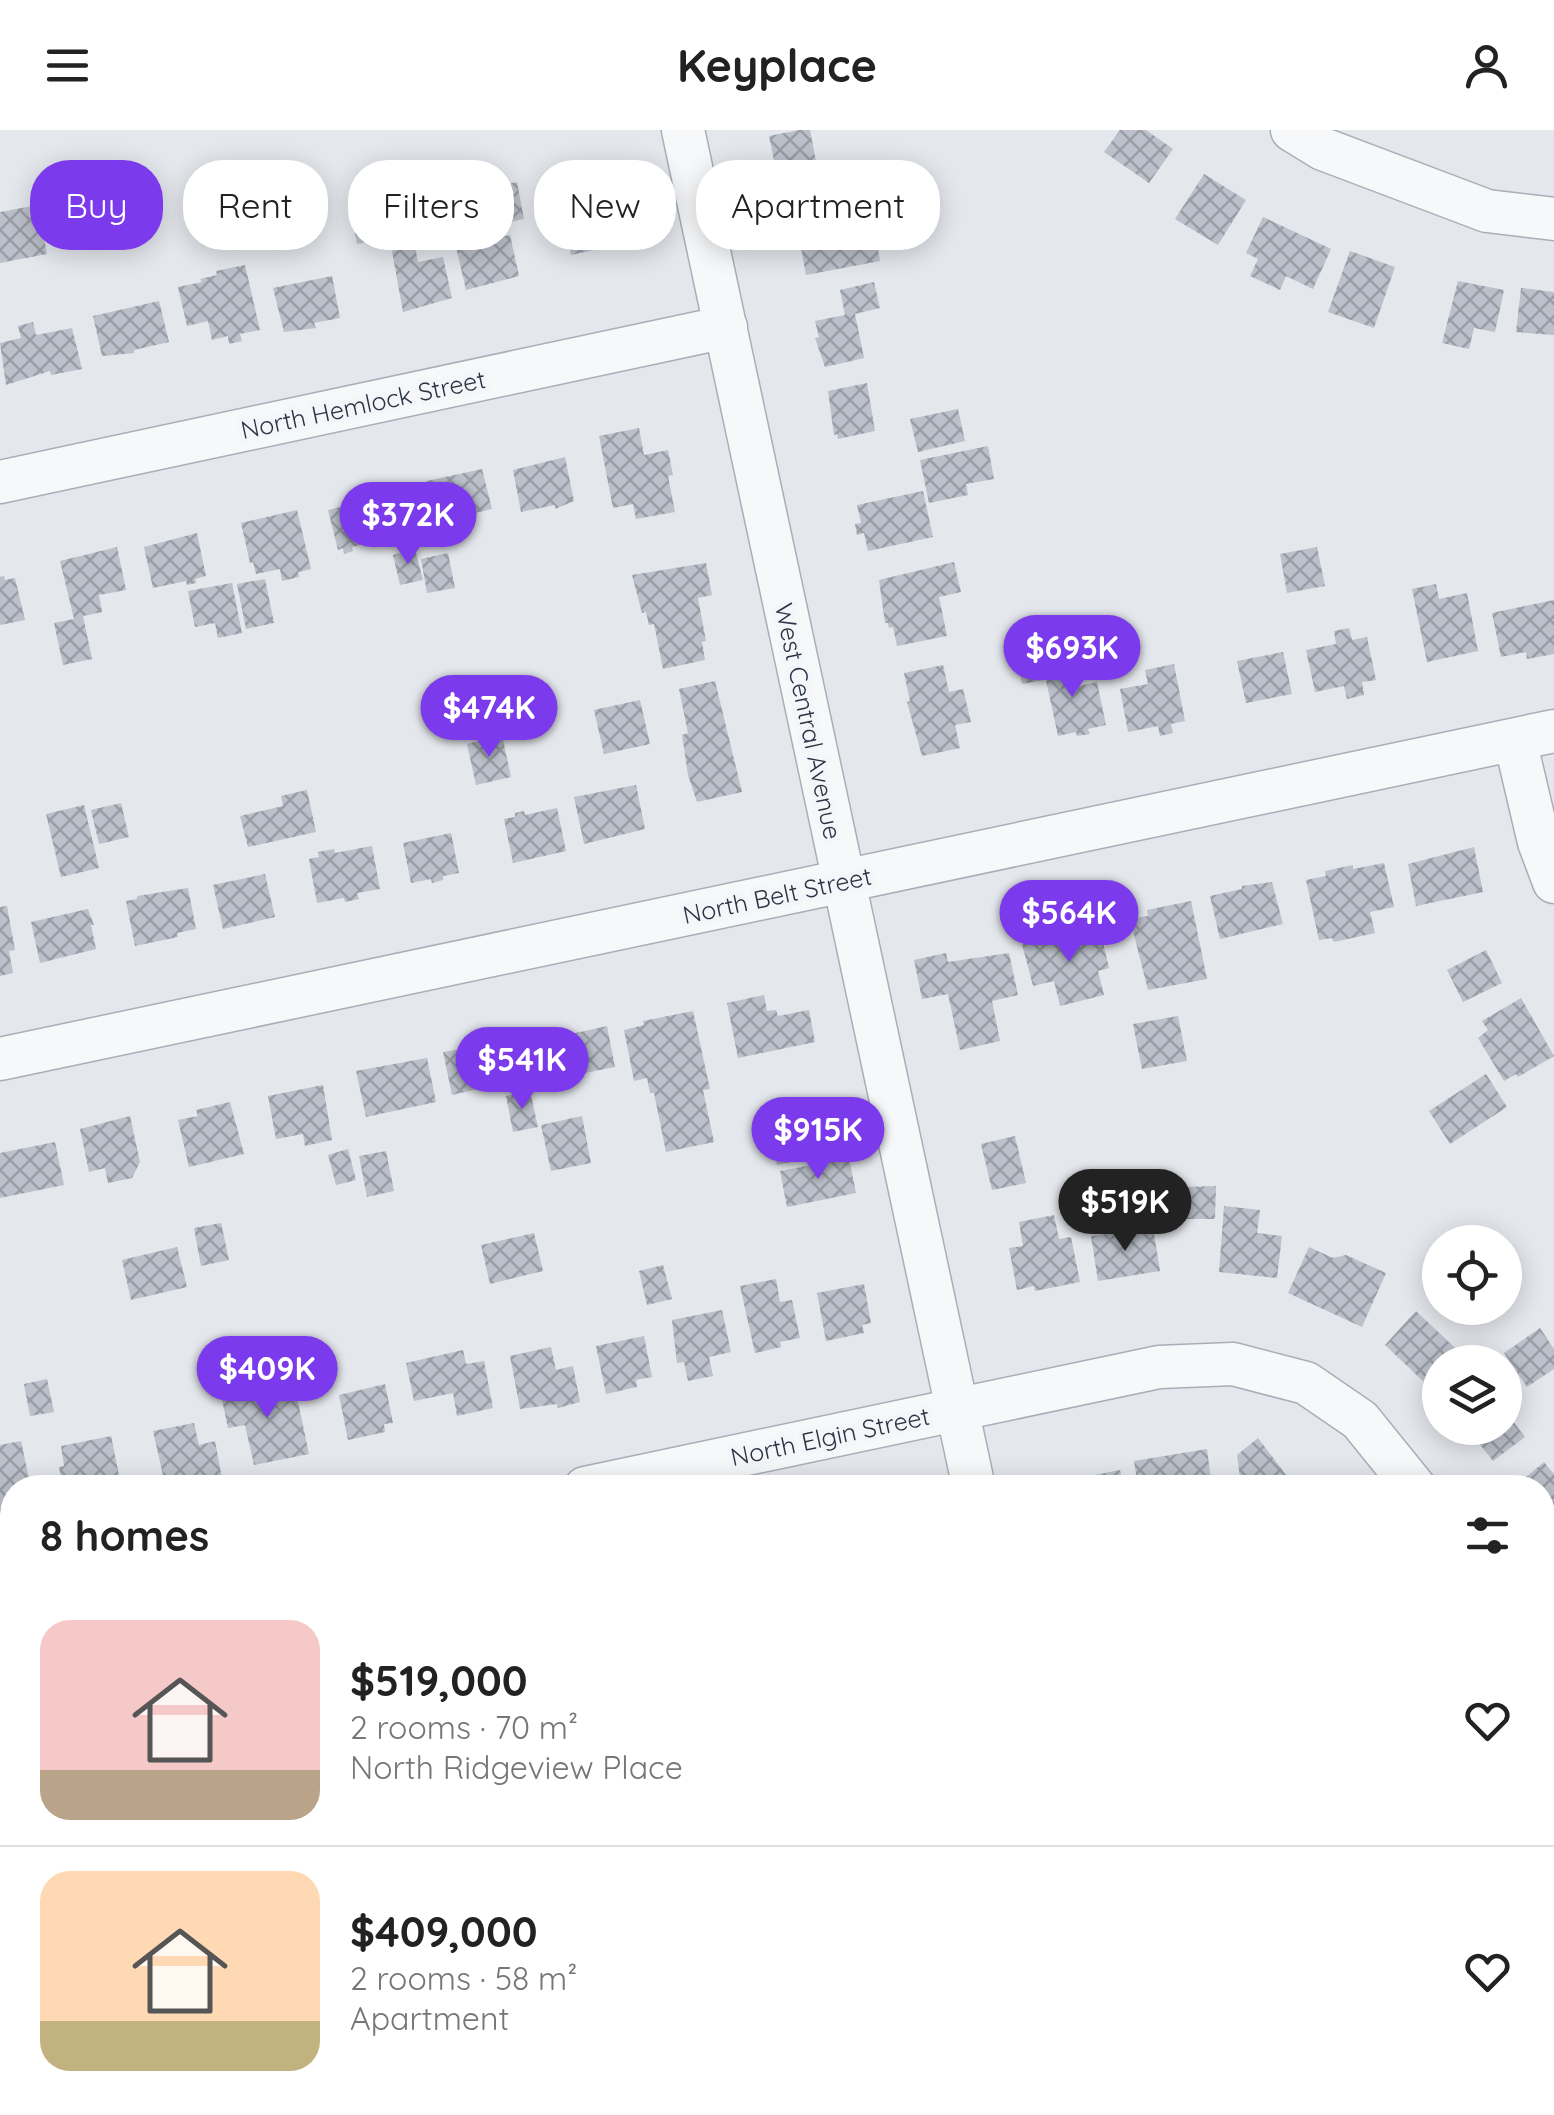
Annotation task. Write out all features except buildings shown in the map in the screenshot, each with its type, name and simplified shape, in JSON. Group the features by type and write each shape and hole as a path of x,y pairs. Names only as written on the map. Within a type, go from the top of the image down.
{"street":[{"name":"West Central Avenue","path":"683,130 971,1475"},
{"path":"1292,130 1322,149 1487,211 1554,219"},
{"name":"North Hemlock Street","path":"0,482 726,327"},
{"path":"1535,736 1539,842 1554,882"},
{"name":"North Belt Street","path":"0,1059 1535,736"},
{"name":"North Elgin Street","path":"646,1475 1159,1367 1233,1364 1306,1383 1360,1420 1404,1475"}]}
